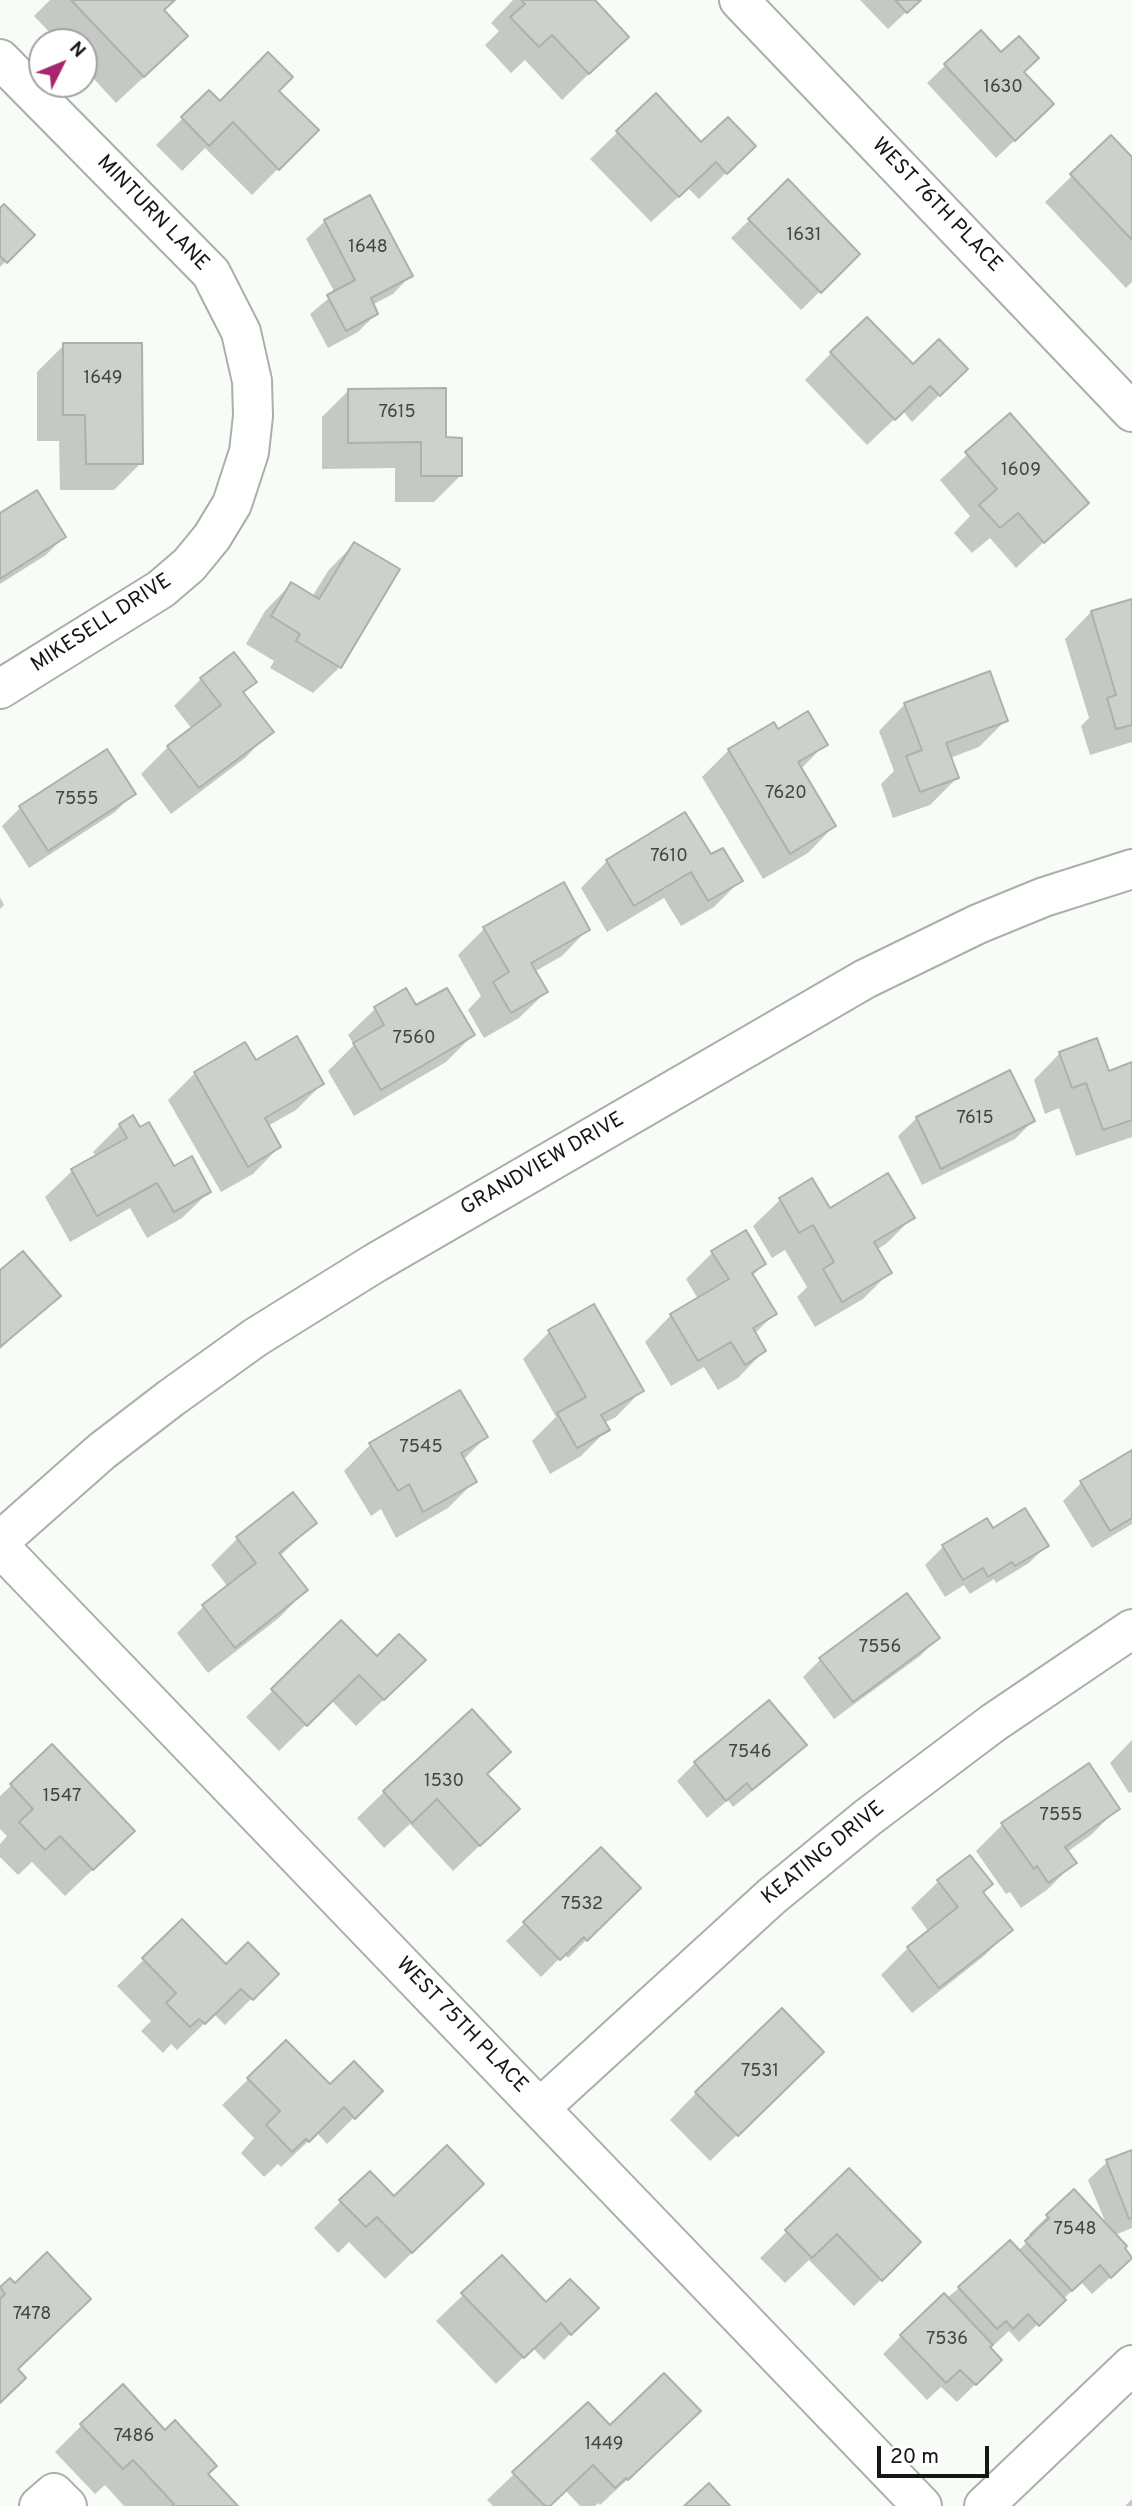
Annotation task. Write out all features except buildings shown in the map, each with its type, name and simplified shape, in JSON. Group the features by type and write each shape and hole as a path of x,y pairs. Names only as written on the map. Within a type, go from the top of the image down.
{"street":[{"name":"WEST 76TH PLACE","path":"739,0 1132,412"},
{"name":"MINTURN LANE","path":"0,60 211,273 242,332 252,381 252,398"},
{"name":"MIKESELL DRIVE","path":"0,689 161,589 202,550 223,520 239,487 252,434 252,398"},
{"name":"GRANDVIEW DRIVE","path":"0,1541 82,1468 171,1398 265,1330 374,1263 865,979 978,924 1044,897 1132,869"},
{"name":"WEST 75TH PLACE","path":"0,1547 922,2506"},
{"name":"KEATING DRIVE","path":"540,2108 797,1874 887,1802 993,1723 1132,1629"},
{"path":"984,2506 1132,2365"},
{"path":"39,2506 54,2493 66,2506"}]}
